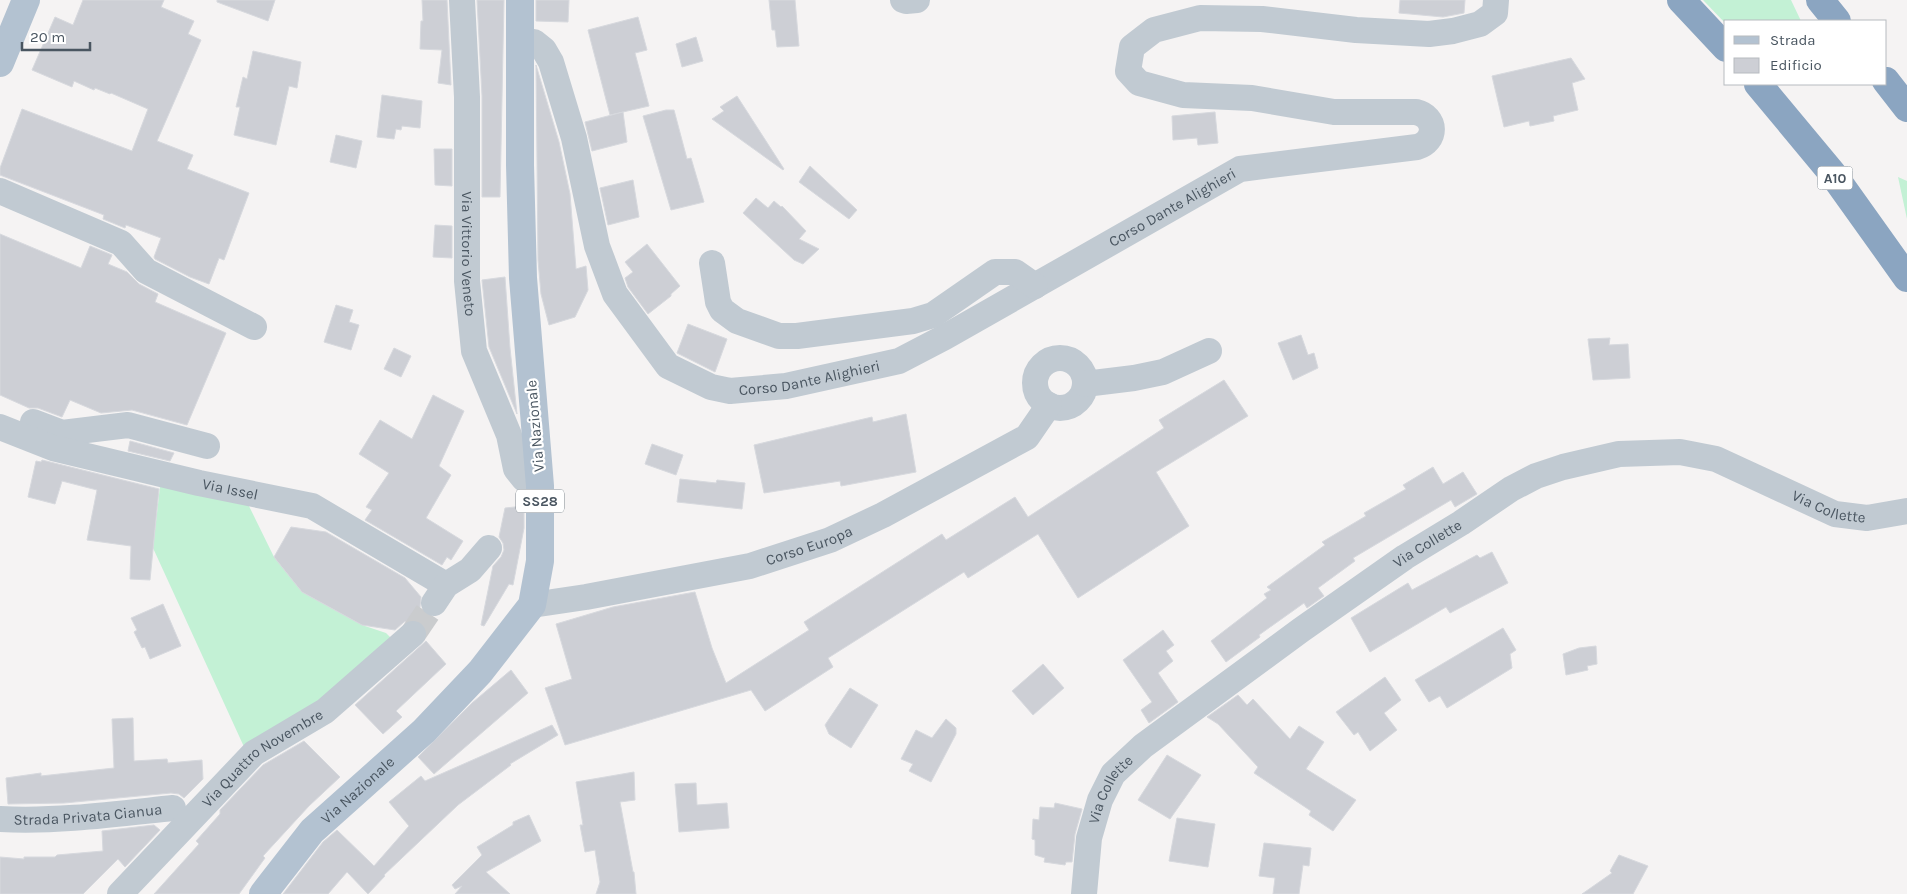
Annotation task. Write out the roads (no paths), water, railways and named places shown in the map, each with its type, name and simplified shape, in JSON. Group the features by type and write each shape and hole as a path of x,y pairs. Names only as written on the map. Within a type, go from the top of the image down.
{"highway":[{"path":"1681,0 1724,46"},
{"path":"1820,0 1836,20"},
{"path":"1887,82 1907,108"},
{"name":"A10","path":"1759,85 1832,174 1907,278"}],"main road":[{"path":"0,63 26,0"},
{"name":"Via Nazionale","path":"263,894 312,831 424,731 480,672 532,605 540,561 540,486 523,278 520,0"}],"street":[{"name":"Via Vittorio Veneto","path":"462,0 467,96 468,281 474,351 508,434 516,469 524,479 540,486"},
{"path":"903,0 918,0"},
{"name":"Corso Dante Alighieri","path":"520,42 534,42 544,50 551,62 574,138 597,246 615,294 668,366 711,387 730,391 786,386 898,361 1035,286 1240,169 1416,147 1425,144 1430,138 1432,132 1430,121 1422,113 1334,112 1252,98 1184,95 1139,83 1128,71 1132,47 1154,30 1200,18 1262,19 1356,30 1429,34 1453,31 1480,24 1495,13 1501,1"},
{"path":"0,191 121,243 146,271 254,327"},
{"path":"712,263 718,302 722,310 737,321 779,336 796,336 913,321 933,315 995,272 1015,272 1035,286"},
{"path":"1085,384 1164,372 1208,351"},
{"path":"1060,358 1068,359 1081,369 1085,384 1079,399 1073,404 1057,408 1049,405 1038,394 1036,378 1045,364 1060,358"},
{"name":"Corso Europa","path":"532,605 586,597 750,566 830,540 883,515 1027,437 1049,405"},
{"path":"0,409 62,433 128,425 207,446"},
{"name":"Via Issel","path":"0,427 53,448 199,483 312,506 440,594 470,570 489,548"},
{"name":"Via Collette","path":"1084,894 1089,838 1100,800 1113,774 1143,746 1300,630 1405,557 1528,480 1563,466 1591,459 1629,453 1680,452 1716,459 1835,514 1867,518 1907,511"},
{"name":"Via Quattro Novembre","path":"120,894 254,753 325,711 413,634"},
{"name":"Strada Privata Cianua","path":"0,819 20,820 70,817 173,808"}],"tunnel":[{"path":"413,634 434,603"}]}
